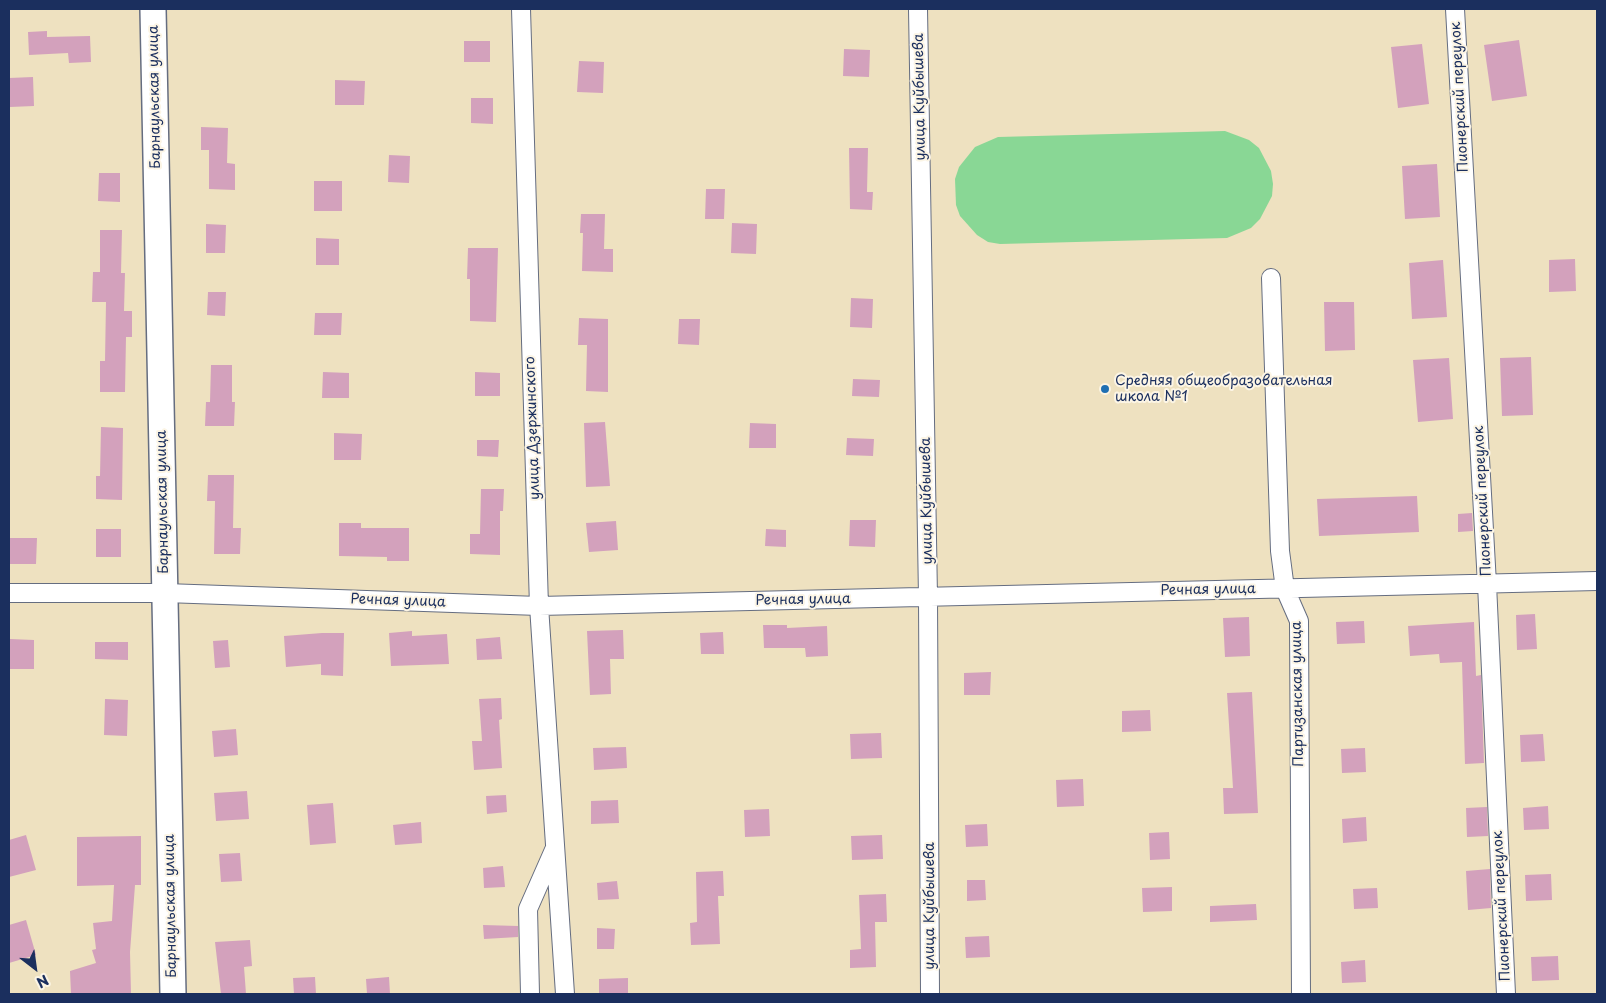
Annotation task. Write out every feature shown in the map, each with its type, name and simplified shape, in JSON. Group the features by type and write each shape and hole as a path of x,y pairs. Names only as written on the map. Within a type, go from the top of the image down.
{"street":[{"name":"Барнаульская улица","path":"153,9 173,994"},
{"name":"улица Дзержинского","path":"521,9 538,606 566,994"},
{"name":"улица Куйбышева","path":"918,9 928,597 930,994"},
{"name":"Пионерский переулок","path":"1455,9 1487,584 1506,994"},
{"name":"Партизанская улица","path":"1271,278 1280,551 1285,589 1299,621 1301,994"},
{"name":"Речная улица","path":"9,593 165,593 538,606 1597,581"},
{"name":"улица Дзержинского","path":"530,994 528,909 555,848"}],"green space":[{"path":"1225,131 1249,140 1259,148 1271,171 1273,184 1272,196 1260,219 1251,228 1227,238 1000,244 988,242 977,235 960,216 956,205 955,179 959,167 975,147 998,137"}],"building":[{"path":"47,31 47,37 90,36 91,62 69,63 68,53 29,55 28,32"},
{"path":"1519,40 1527,96 1492,101 1484,45"},
{"path":"464,41 490,41 490,62 464,62"},
{"path":"1422,44 1429,104 1398,108 1391,47"},
{"path":"844,49 870,50 869,77 843,76"},
{"path":"579,61 604,62 603,93 577,92"},
{"path":"33,77 34,106 10,107 9,78"},
{"path":"335,80 365,81 364,105 335,105"},
{"path":"471,98 493,98 493,124 471,123"},
{"path":"201,127 228,128 227,163 235,164 235,190 209,189 209,150 201,150"},
{"path":"849,148 868,148 867,192 873,192 872,210 850,209"},
{"path":"389,155 410,156 409,183 388,182"},
{"path":"1437,164 1440,217 1405,219 1402,166"},
{"path":"99,173 120,173 120,202 98,201"},
{"path":"314,181 342,181 342,211 314,211"},
{"path":"706,189 725,189 724,219 705,219"},
{"path":"581,214 605,214 604,249 613,249 613,272 582,271 583,233 580,233"},
{"path":"732,223 757,224 756,254 731,253"},
{"path":"206,224 226,225 225,253 206,253"},
{"path":"100,230 122,230 121,273 125,273 124,311 132,311 132,337 126,337 125,392 100,392 100,361 105,361 106,302 92,302 93,272 100,272"},
{"path":"316,238 339,239 339,265 316,265"},
{"path":"468,248 498,248 496,322 470,321 470,279 467,279"},
{"path":"1575,259 1576,291 1549,292 1549,260"},
{"path":"1443,260 1447,317 1412,319 1409,263"},
{"path":"208,292 226,292 225,316 207,315"},
{"path":"851,298 873,299 872,328 850,327"},
{"path":"1324,302 1354,302 1355,350 1325,351"},
{"path":"315,313 342,313 341,335 314,335"},
{"path":"579,318 608,319 608,392 586,391 587,345 578,345"},
{"path":"679,319 700,319 699,345 678,344"},
{"path":"1531,357 1533,415 1502,416 1500,358"},
{"path":"1449,358 1453,419 1418,422 1413,360"},
{"path":"211,365 232,365 232,402 235,402 234,426 205,426 206,402 210,402"},
{"path":"323,372 349,373 349,398 322,398"},
{"path":"475,372 500,373 500,396 475,396"},
{"path":"853,379 880,380 879,397 852,396"},
{"path":"605,422 610,486 586,487 584,423"},
{"path":"750,423 776,424 776,448 749,448"},
{"path":"101,427 123,428 122,500 96,499 96,476 100,476"},
{"path":"334,433 362,434 361,460 334,460"},
{"path":"847,438 874,439 873,456 846,455"},
{"path":"477,440 499,440 498,457 477,456"},
{"path":"208,475 234,475 233,528 241,528 240,554 214,554 215,501 207,501"},
{"path":"481,489 504,489 503,511 500,511 500,555 470,554 470,534 480,534"},
{"path":"1417,496 1419,532 1319,536 1317,499"},
{"path":"1472,513 1473,531 1458,532 1458,514"},
{"path":"850,520 876,520 875,547 849,546"},
{"path":"616,521 618,550 589,552 586,523"},
{"path":"339,523 361,523 361,528 409,528 409,561 387,561 387,557 339,556"},
{"path":"96,529 121,529 121,557 96,557"},
{"path":"766,529 786,530 786,547 765,546"},
{"path":"9,538 37,538 36,564 9,564"},
{"path":"1535,614 1537,649 1517,650 1516,615"},
{"path":"1249,617 1250,656 1225,657 1223,618"},
{"path":"1364,621 1365,643 1337,644 1336,622"},
{"path":"1474,622 1476,676 1481,675 1484,763 1465,764 1462,662 1440,663 1439,654 1410,656 1408,626"},
{"path":"763,625 787,625 787,628 827,626 828,656 806,657 805,648 764,648"},
{"path":"623,630 624,659 610,659 611,694 590,695 587,631"},
{"path":"412,631 412,636 447,634 449,664 391,666 389,633"},
{"path":"723,632 724,654 701,654 700,633"},
{"path":"344,633 343,676 321,675 321,664 286,667 284,636"},
{"path":"500,637 502,659 477,660 476,639"},
{"path":"10,639 34,640 34,669 10,669"},
{"path":"228,640 230,667 215,668 213,641"},
{"path":"95,642 128,642 128,660 95,659"},
{"path":"991,672 990,695 964,695 964,673"},
{"path":"1252,692 1258,813 1224,814 1223,788 1233,788 1227,693"},
{"path":"501,698 502,719 499,720 502,768 474,770 472,741 482,741 479,699"},
{"path":"105,699 128,700 127,736 104,735"},
{"path":"1150,710 1151,731 1122,732 1122,711"},
{"path":"236,729 238,755 214,757 212,731"},
{"path":"881,733 882,758 851,759 850,734"},
{"path":"1543,734 1545,761 1521,762 1520,735"},
{"path":"626,747 627,768 594,770 593,748"},
{"path":"1365,748 1366,772 1342,773 1341,749"},
{"path":"1083,779 1084,806 1057,807 1056,780"},
{"path":"247,791 249,819 216,821 214,793"},
{"path":"506,795 507,812 487,814 486,796"},
{"path":"618,800 619,823 591,824 591,801"},
{"path":"333,803 336,843 310,845 307,805"},
{"path":"1548,806 1549,829 1524,830 1523,808"},
{"path":"1487,807 1488,836 1467,837 1466,808"},
{"path":"769,809 770,836 745,837 744,810"},
{"path":"1366,817 1367,841 1343,843 1342,819"},
{"path":"421,822 422,843 395,845 393,825"},
{"path":"987,824 988,846 966,847 965,825"},
{"path":"1169,832 1170,859 1150,860 1149,833"},
{"path":"26,835 36,870 9,877 9,840"},
{"path":"882,835 883,859 852,860 851,836"},
{"path":"141,836 141,885 135,885 130,952 131,994 71,994 70,971 96,963 92,950 96,949 93,923 112,921 114,885 77,886 77,837"},
{"path":"240,853 242,881 221,882 219,854"},
{"path":"503,866 505,887 484,888 483,868"},
{"path":"1490,869 1491,908 1468,910 1466,871"},
{"path":"723,871 724,896 718,896 720,944 691,945 690,923 697,922 696,872"},
{"path":"1551,874 1552,900 1526,901 1525,875"},
{"path":"967,880 985,880 986,900 967,901"},
{"path":"617,881 619,899 598,900 597,883"},
{"path":"1172,887 1172,911 1143,912 1142,888"},
{"path":"1377,888 1378,908 1354,909 1353,889"},
{"path":"886,894 887,922 875,922 876,967 850,968 850,950 861,949 859,895"},
{"path":"1256,904 1257,920 1210,922 1210,906"},
{"path":"26,920 36,955 9,963 9,925"},
{"path":"483,925 518,926 518,937 484,939"},
{"path":"597,928 615,929 614,949 597,949"},
{"path":"989,936 990,957 966,958 965,937"},
{"path":"250,940 252,966 244,967 246,994 221,994 215,942"},
{"path":"1558,956 1559,980 1532,981 1531,957"},
{"path":"1365,960 1366,982 1342,983 1341,962"},
{"path":"315,977 316,994 294,994 293,978"},
{"path":"389,977 390,994 367,994 366,979"},
{"path":"628,978 628,994 599,994 599,979"}],"place":[{"name":"Средняя общеобразовательная школа №1","path":"1105,389"}]}
